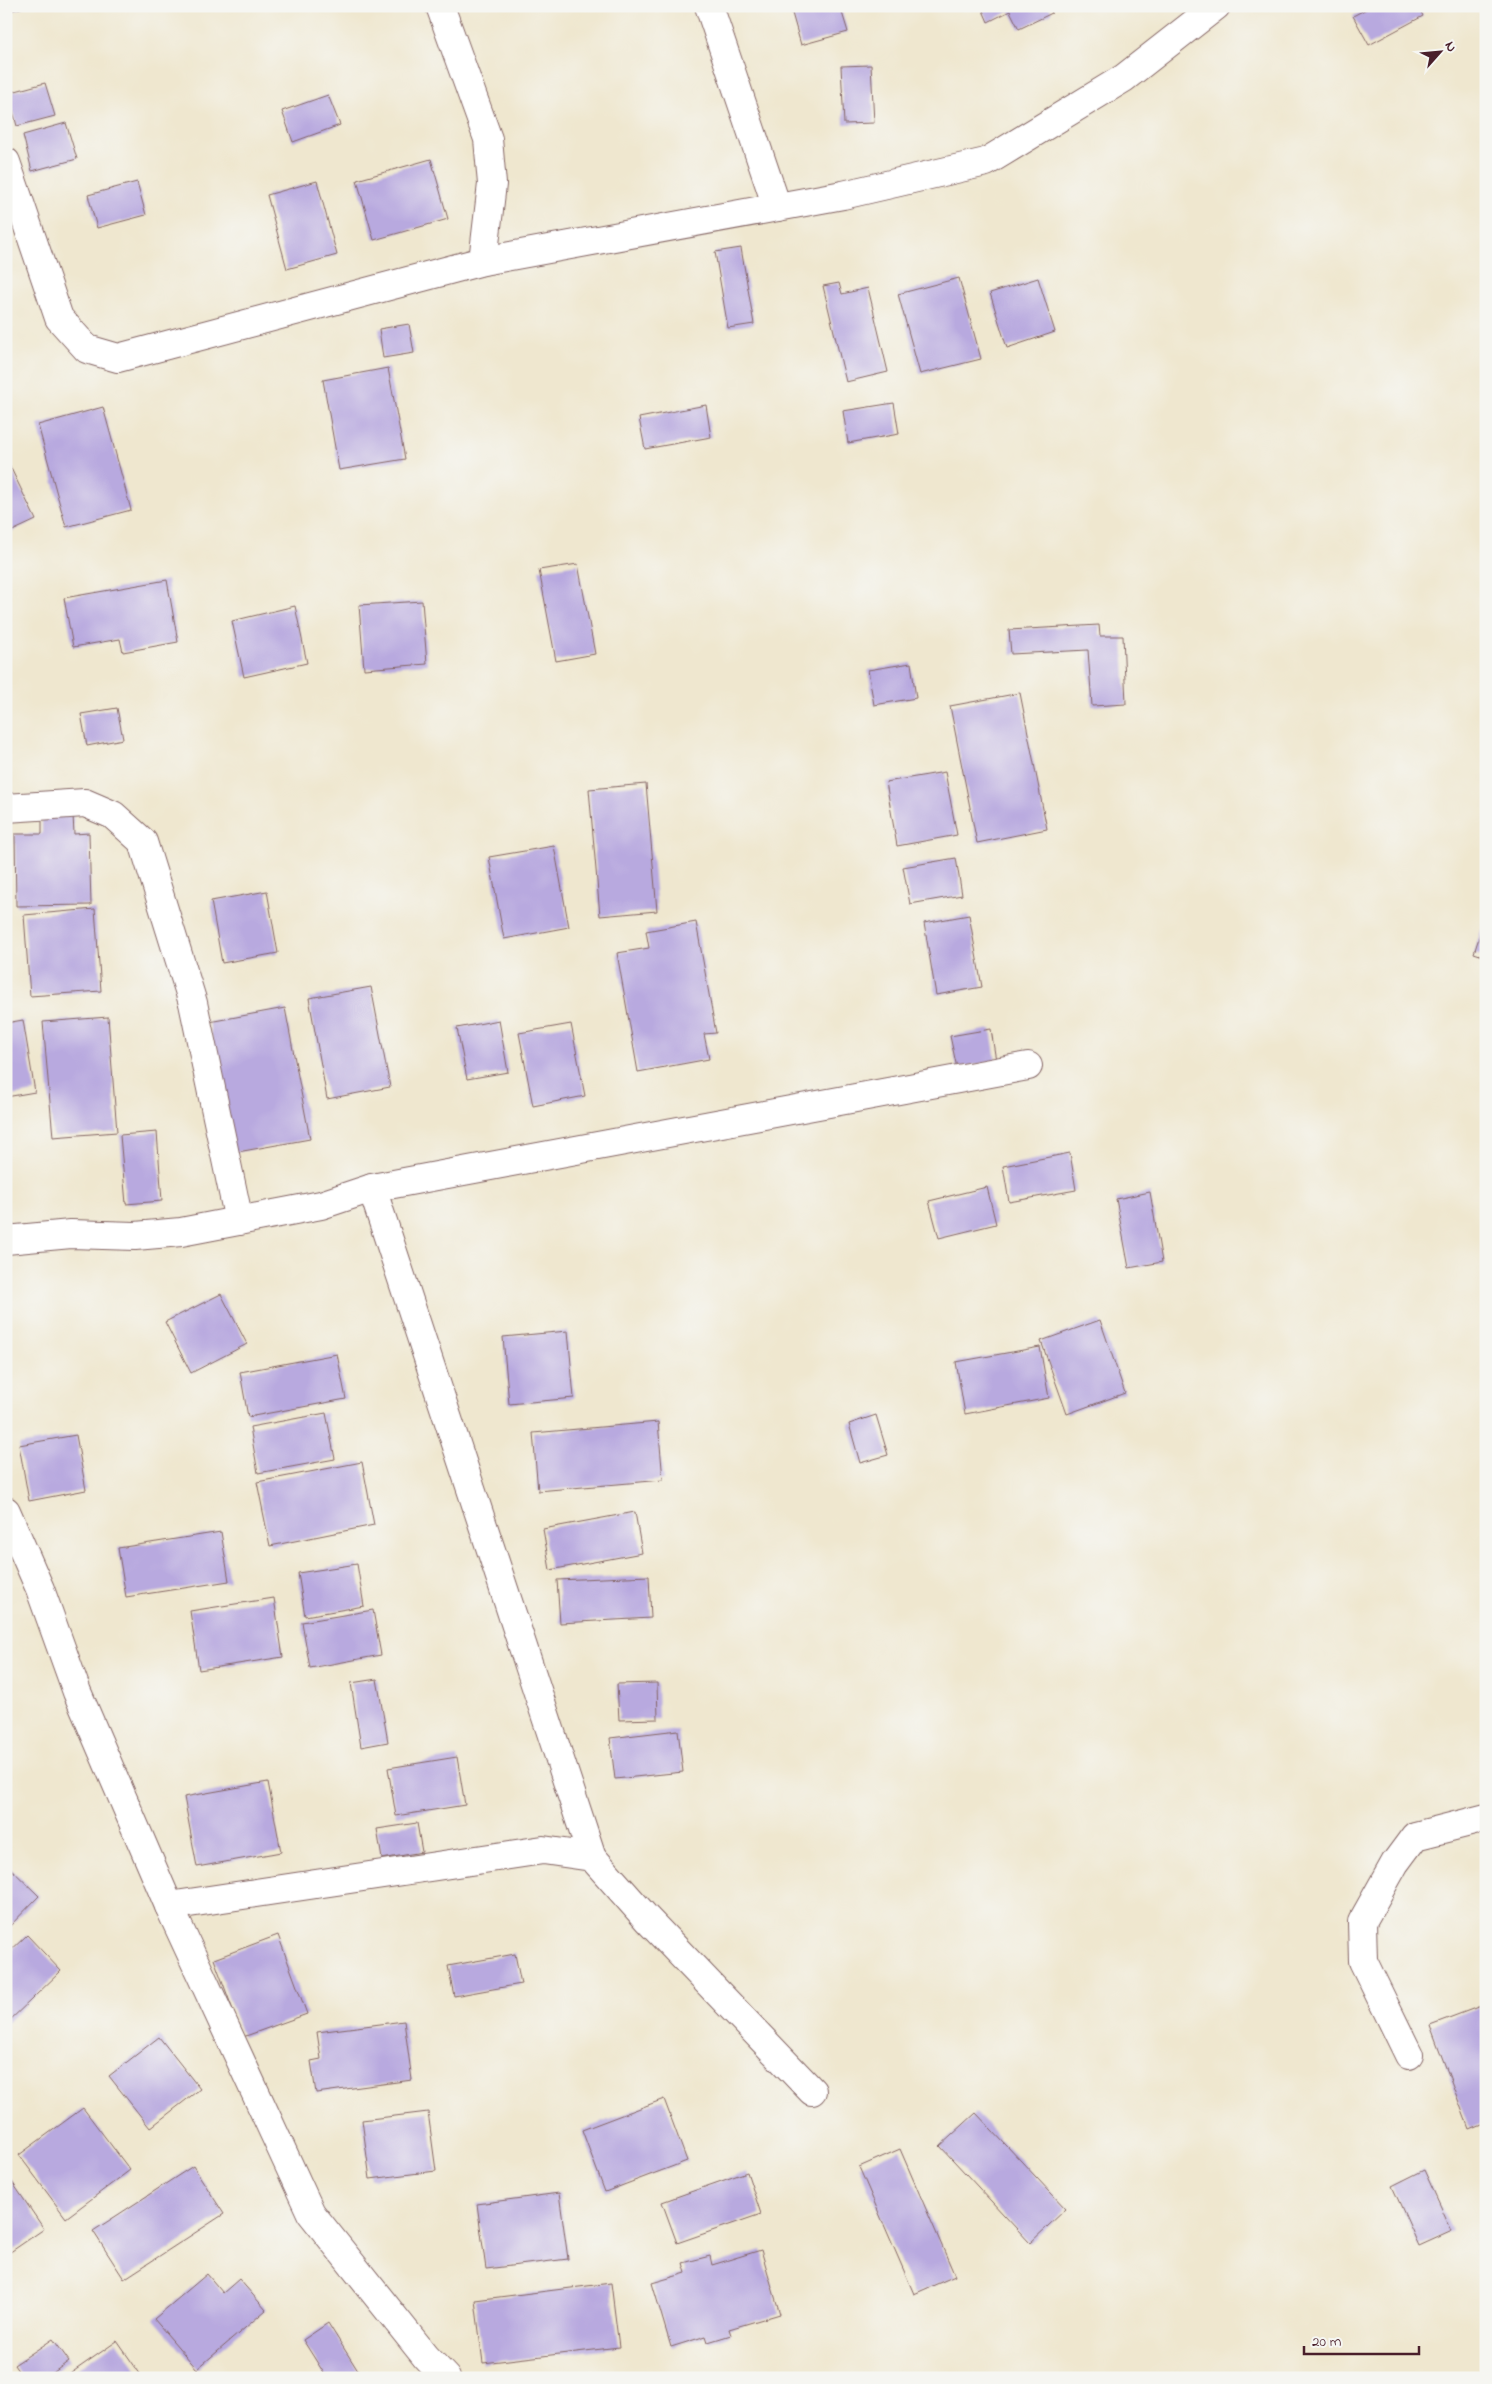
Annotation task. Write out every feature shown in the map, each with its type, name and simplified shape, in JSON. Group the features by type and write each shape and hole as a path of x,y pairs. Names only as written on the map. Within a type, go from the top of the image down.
{"street":[{"path":"440,6 488,138 492,184 483,260"},
{"path":"709,6 778,207"},
{"path":"6,162 58,318 86,349 118,358 483,260 778,207 986,162 1124,78 1216,6"},
{"path":"6,808 85,803 113,815 143,842 193,1003 240,1221"},
{"path":"6,1240 71,1234 135,1236 181,1232 320,1205 372,1188 1028,1066"},
{"path":"372,1188 592,1857 647,1919 812,2091"},
{"path":"6,1511 40,1589 77,1692 169,1906 311,2214 426,2357 446,2378"},
{"path":"1409,2055 1363,1961 1362,1922 1395,1863 1415,1836 1486,1818"},
{"path":"169,1906 543,1850 592,1857"}],"building":[{"path":"8,6 24,6 24,7 9,11"},
{"path":"790,6 840,6 848,32 801,45"},
{"path":"981,6 1049,6 1052,13 1019,29 1010,11 988,22"},
{"path":"1372,6 1418,6 1423,16 1369,45 1353,16"},
{"path":"871,65 874,123 844,124 841,66"},
{"path":"45,83 55,116 17,126 8,93"},
{"path":"328,95 340,125 293,142 282,111"},
{"path":"66,123 77,159 32,171 23,135"},
{"path":"431,159 448,219 374,240 357,180"},
{"path":"317,181 337,255 287,269 267,195"},
{"path":"137,182 146,215 97,228 88,195"},
{"path":"741,248 754,324 728,328 715,252"},
{"path":"959,278 981,359 920,374 898,294"},
{"path":"1038,278 1055,332 1007,348 990,293"},
{"path":"839,283 842,294 868,288 888,372 846,382 823,286"},
{"path":"409,324 414,353 383,358 379,329"},
{"path":"388,368 405,459 339,470 323,380"},
{"path":"894,403 899,434 848,443 843,411"},
{"path":"706,405 711,437 645,449 639,418"},
{"path":"103,407 131,510 66,527 38,425"},
{"path":"6,458 36,520 6,534"},
{"path":"578,564 595,654 556,661 539,570"},
{"path":"167,580 178,642 123,652 120,639 73,647 64,598"},
{"path":"422,601 427,664 364,669 359,605"},
{"path":"295,606 307,663 244,677 232,621"},
{"path":"1099,625 1100,636 1123,636 1126,704 1092,706 1088,650 1011,654 1009,630"},
{"path":"911,663 916,698 874,705 868,670"},
{"path":"1020,693 1047,829 977,843 950,706"},
{"path":"117,708 123,739 87,746 81,714"},
{"path":"945,772 957,835 897,846 886,782"},
{"path":"646,784 657,911 600,916 589,789"},
{"path":"42,815 73,815 74,834 89,833 91,905 16,906 15,834 42,834"},
{"path":"554,846 569,927 504,939 489,857"},
{"path":"956,858 962,895 910,904 903,867"},
{"path":"267,891 278,953 222,963 211,901"},
{"path":"95,909 101,991 30,996 24,915"},
{"path":"969,915 982,987 936,995 924,923"},
{"path":"1486,916 1486,957 1474,953"},
{"path":"696,922 716,1033 704,1034 709,1059 638,1072 617,953 649,948 646,931"},
{"path":"371,987 390,1087 327,1099 309,998"},
{"path":"285,1008 310,1139 232,1153 209,1022"},
{"path":"108,1017 117,1132 53,1137 43,1022"},
{"path":"23,1020 35,1092 6,1097 6,1023"},
{"path":"499,1020 508,1072 467,1079 457,1028"},
{"path":"571,1024 585,1096 533,1106 519,1033"},
{"path":"991,1029 996,1061 957,1068 950,1036"},
{"path":"157,1132 162,1201 126,1204 120,1135"},
{"path":"1070,1153 1076,1190 1009,1202 1003,1166"},
{"path":"987,1187 996,1224 939,1238 929,1201"},
{"path":"1150,1192 1162,1262 1129,1268 1116,1199"},
{"path":"221,1294 247,1344 191,1373 165,1322"},
{"path":"1100,1320 1125,1393 1067,1414 1041,1341"},
{"path":"568,1331 574,1398 509,1404 503,1337"},
{"path":"1040,1347 1049,1398 965,1414 956,1362"},
{"path":"337,1354 346,1399 248,1417 240,1372"},
{"path":"326,1413 335,1459 258,1473 250,1427"},
{"path":"876,1415 888,1455 860,1463 849,1424"},
{"path":"658,1422 663,1480 538,1491 533,1433"},
{"path":"76,1435 86,1490 29,1501 19,1445"},
{"path":"362,1462 374,1525 270,1546 257,1482"},
{"path":"635,1512 642,1553 550,1570 543,1529"},
{"path":"221,1532 229,1581 126,1597 118,1548"},
{"path":"357,1564 364,1606 305,1616 298,1573"},
{"path":"649,1576 651,1618 560,1623 557,1580"},
{"path":"274,1598 283,1657 199,1670 190,1611"},
{"path":"373,1610 381,1655 310,1668 302,1622"},
{"path":"377,1679 388,1742 361,1747 351,1683"},
{"path":"657,1683 658,1719 619,1720 617,1684"},
{"path":"678,1730 683,1772 615,1779 610,1738"},
{"path":"457,1757 465,1805 396,1816 388,1768"},
{"path":"268,1782 281,1852 197,1867 184,1797"},
{"path":"417,1823 422,1852 382,1859 377,1829"},
{"path":"6,1864 39,1896 6,1930"},
{"path":"27,1935 61,1971 6,2024 6,1955"},
{"path":"278,1935 307,2014 243,2037 214,1959"},
{"path":"515,1954 521,1984 454,1996 448,1966"},
{"path":"1486,2004 1486,2122 1469,2129 1430,2025"},
{"path":"404,2021 412,2080 316,2093 311,2061 321,2059 317,2032"},
{"path":"159,2037 200,2089 150,2128 109,2076"},
{"path":"664,2099 687,2161 605,2192 582,2130"},
{"path":"83,2108 130,2170 66,2218 19,2155"},
{"path":"428,2112 436,2171 370,2179 362,2120"},
{"path":"976,2113 1066,2209 1030,2243 940,2146"},
{"path":"900,2149 955,2276 914,2294 859,2167"},
{"path":"193,2166 224,2214 124,2279 93,2231"},
{"path":"1424,2170 1452,2231 1419,2246 1392,2186"},
{"path":"747,2172 761,2214 677,2243 662,2202"},
{"path":"6,2173 44,2229 6,2255"},
{"path":"559,2193 568,2259 486,2269 477,2204"},
{"path":"761,2250 780,2314 729,2329 731,2335 708,2342 706,2336 671,2347 652,2283 686,2273 683,2263 710,2256 712,2265"},
{"path":"207,2274 223,2293 239,2279 266,2310 197,2369 154,2319"},
{"path":"611,2283 619,2347 483,2363 475,2300"},
{"path":"328,2323 360,2374 354,2378 327,2378 303,2340"},
{"path":"53,2339 69,2361 46,2378 23,2378 14,2365"},
{"path":"117,2341 143,2378 64,2378"}]}
